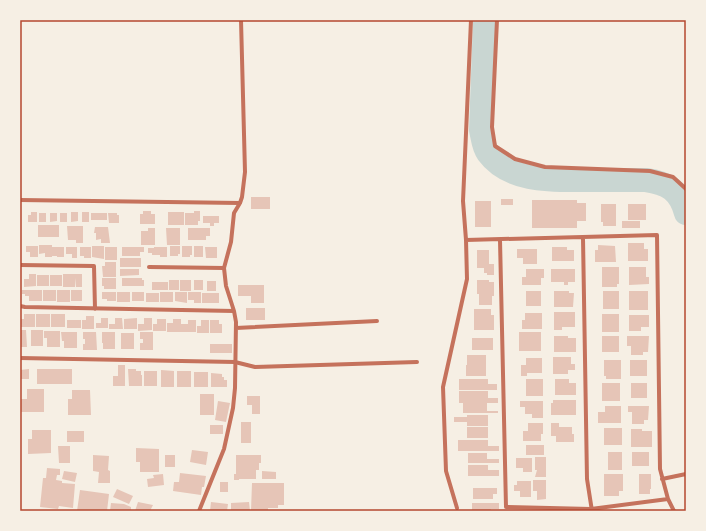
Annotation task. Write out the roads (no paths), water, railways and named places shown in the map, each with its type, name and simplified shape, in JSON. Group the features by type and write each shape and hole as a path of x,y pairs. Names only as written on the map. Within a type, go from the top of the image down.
{"street":[{"path":"199,511 224,449 233,408 236,328 234,311 226,286 224,268 231,242 234,213 240,204 242,197 245,172 241,20"},
{"path":"457,508 446,471 443,387 467,279 466,240 462,200 471,20"},
{"path":"496,20 492,126 495,146 516,159 545,167 650,171 672,177 686,189"},
{"path":"20,200 240,204"},
{"path":"466,240 657,235 660,469 668,499 674,511"},
{"path":"583,238 588,479 591,510"},
{"path":"500,240 506,508 591,510 668,499"},
{"path":"20,265 94,266 95,309"},
{"path":"149,267 224,268"},
{"path":"20,306 95,309 234,311"},
{"path":"236,328 377,321"},
{"path":"20,358 235,362 255,367 417,362"},
{"path":"662,479 686,474"}],"waterway":[{"path":"485,20 481,130 486,150 497,163 508,170 534,178 562,180 654,181 672,189 680,199 686,213"}]}
